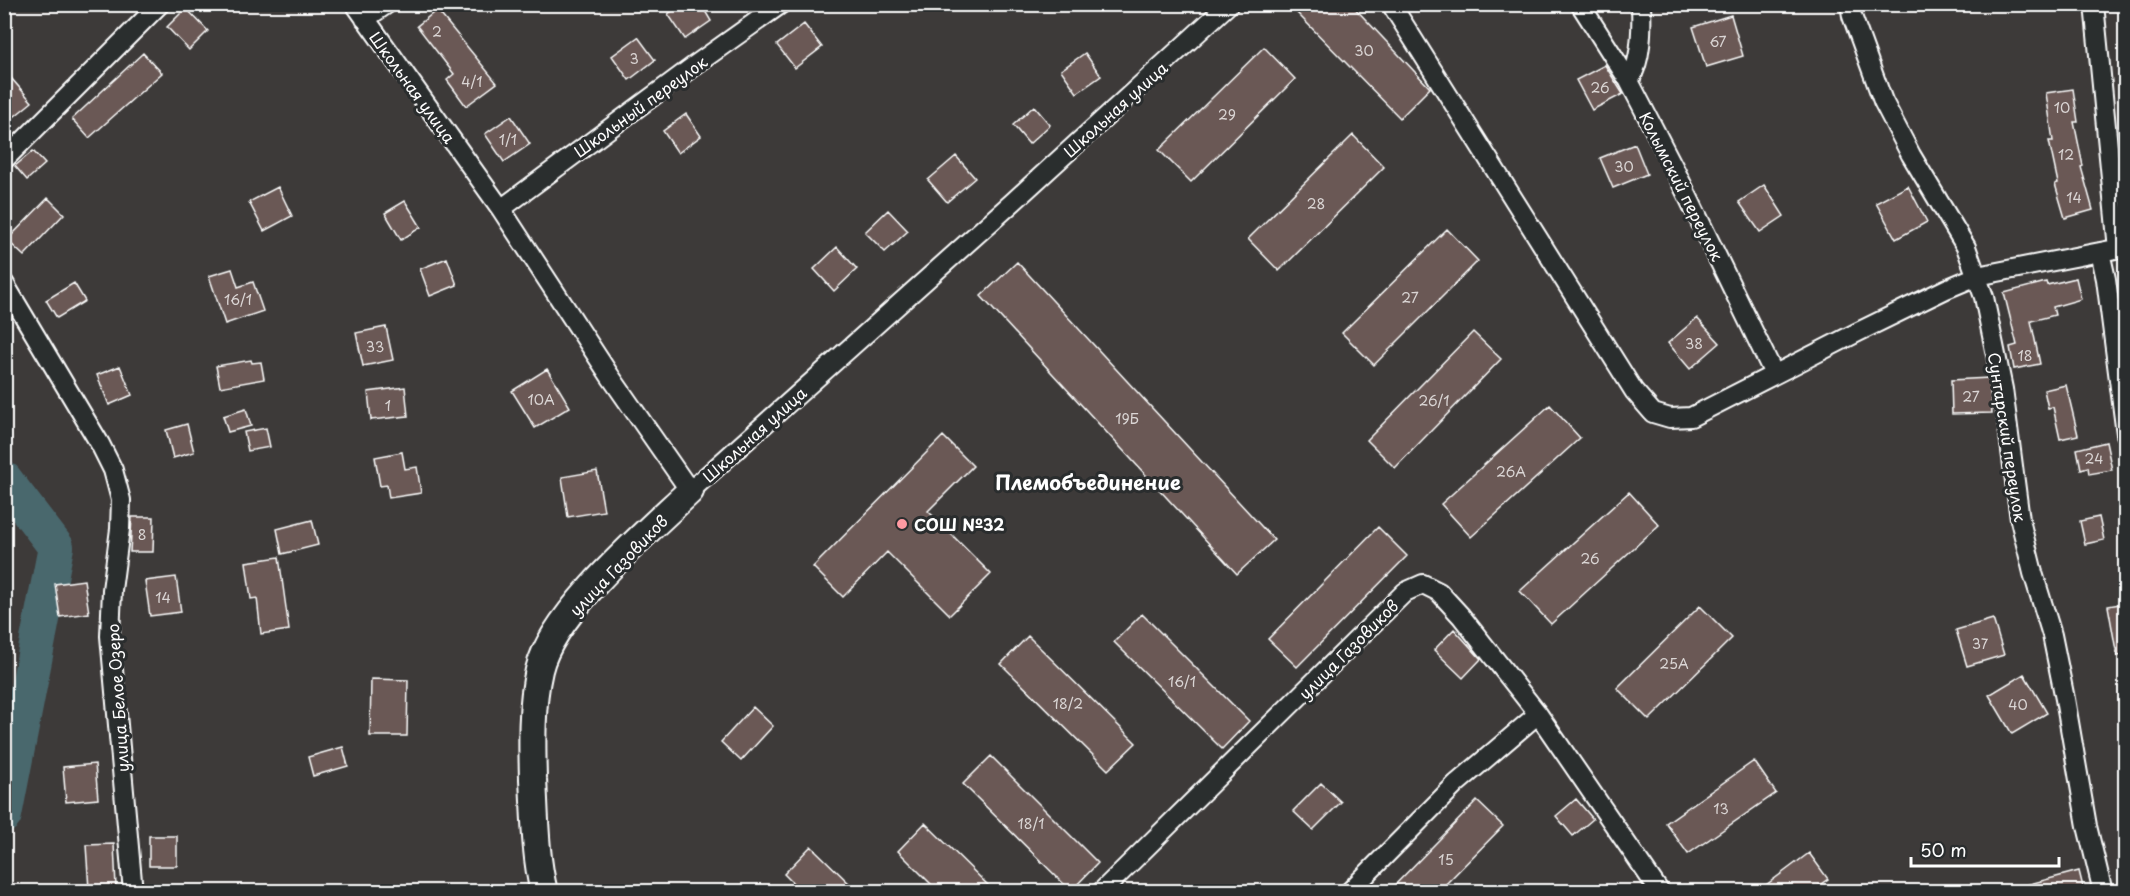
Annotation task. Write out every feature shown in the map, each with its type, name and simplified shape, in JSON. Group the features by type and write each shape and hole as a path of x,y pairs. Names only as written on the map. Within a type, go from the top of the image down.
{"street":[{"path":"4,159 160,4"},
{"path":"360,12 387,4"},
{"name":"Школьный переулок","path":"501,209 781,4"},
{"name":"Школьная улица","path":"360,12 501,209 610,376 690,491 996,218 1229,4"},
{"path":"1391,4 1634,391 1653,413 1670,418 1691,417 1946,289 1977,276 2122,248 2094,4"},
{"name":"Колымский переулок","path":"1580,4 1629,81 1774,374"},
{"path":"1629,81 1635,72 1641,4"},
{"name":"Сунтарский переулок","path":"1850,4 1852,16 1883,101 1911,155 1966,247 1990,320 2003,389 2020,520 2052,635 2087,826 2103,891"},
{"path":"2100,252 2106,279 2126,434"},
{"name":"улица Белое Озеро","path":"4,283 100,444 113,470 121,500 110,636 133,891"},
{"name":"улица Газовиков","path":"544,891 535,810 532,732 539,669 547,649 562,625 590,590 690,491"},
{"name":"улица Газовиков","path":"1101,891 1405,592 1423,584 1439,592 1461,616 1538,714 1660,891"},
{"path":"1349,891 1456,784 1538,714"}],"building":[{"path":"682,4 701,4 711,21 685,39 668,14"},
{"path":"1305,4 1351,4 1430,88 1400,118 1297,13"},
{"path":"186,8 208,31 189,50 167,27"},
{"path":"437,10 497,83 466,106 447,80 454,74 417,26"},
{"path":"1731,15 1743,56 1706,67 1693,27"},
{"path":"804,24 822,47 795,68 777,45"},
{"path":"638,37 655,60 629,80 612,56"},
{"path":"1264,47 1295,79 1191,182 1159,150"},
{"path":"143,53 162,73 89,138 72,119"},
{"path":"1085,53 1101,76 1077,93 1061,70"},
{"path":"1605,65 1623,94 1592,110 1576,80"},
{"path":"4,70 32,102 4,125"},
{"path":"2073,89 2078,122 2074,122 2083,166 2081,167 2093,210 2065,218 2055,184 2058,183 2049,141 2053,141 2046,93"},
{"path":"1034,106 1050,125 1029,144 1013,125"},
{"path":"686,114 701,136 678,153 663,131"},
{"path":"511,116 530,144 504,162 485,134"},
{"path":"1353,135 1384,167 1279,271 1248,239"},
{"path":"1635,144 1647,174 1613,188 1600,158"},
{"path":"33,151 45,164 27,180 15,166"},
{"path":"956,156 975,178 947,202 928,180"},
{"path":"1764,185 1784,216 1760,232 1739,202"},
{"path":"1908,186 1927,222 1896,239 1876,203"},
{"path":"278,187 292,216 264,231 249,202"},
{"path":"48,198 64,214 24,256 7,240"},
{"path":"405,201 421,227 401,240 385,213"},
{"path":"888,210 908,231 885,252 865,232"},
{"path":"1447,229 1478,261 1374,365 1342,333"},
{"path":"837,247 857,269 834,291 814,269"},
{"path":"447,258 457,285 430,296 420,269"},
{"path":"1017,262 1274,540 1237,574 981,296"},
{"path":"232,269 238,287 253,282 263,311 225,324 209,276"},
{"path":"2076,278 2081,299 2053,307 2055,315 2031,321 2040,364 2014,369 2010,347 2017,345 2004,293 2046,282 2047,285"},
{"path":"74,283 85,301 57,318 46,300"},
{"path":"1697,318 1720,343 1690,369 1668,343"},
{"path":"386,327 393,360 363,366 356,333"},
{"path":"1473,332 1501,359 1395,468 1367,440"},
{"path":"251,360 252,363 261,362 264,379 220,387 216,366"},
{"path":"120,366 132,395 109,405 97,375"},
{"path":"547,369 570,407 535,428 512,391"},
{"path":"1989,378 1992,413 1952,414 1951,380"},
{"path":"2066,385 2078,435 2060,439 2053,407 2048,408 2044,390"},
{"path":"405,387 408,416 371,420 368,392"},
{"path":"1550,405 1580,438 1471,537 1441,504"},
{"path":"246,409 251,426 228,432 223,416"},
{"path":"187,424 194,452 173,458 166,430"},
{"path":"266,428 270,447 248,451 244,432"},
{"path":"943,436 973,466 928,511 991,574 950,615 887,552 843,597 813,567"},
{"path":"2106,442 2112,470 2089,474 2088,467 2081,469 2077,449"},
{"path":"402,452 405,469 417,467 421,493 389,498 387,485 380,486 375,457"},
{"path":"597,471 604,511 568,517 562,477"},
{"path":"1629,492 1659,525 1551,624 1520,591"},
{"path":"132,517 154,517 153,552 130,552"},
{"path":"2099,517 2104,540 2085,544 2080,521"},
{"path":"312,520 318,545 282,554 277,529"},
{"path":"1378,527 1407,556 1297,667 1268,639"},
{"path":"279,557 289,630 261,634 257,598 251,599 246,562"},
{"path":"176,577 181,612 150,616 145,581"},
{"path":"84,580 89,613 60,617 55,584"},
{"path":"2126,603 2126,655 2117,656 2108,606"},
{"path":"1700,606 1732,638 1649,720 1617,688"},
{"path":"1142,614 1249,721 1222,749 1114,642"},
{"path":"1993,619 2004,655 1967,666 1956,630"},
{"path":"1454,629 1481,659 1463,678 1434,650"},
{"path":"1028,636 1136,743 1108,770 1001,664"},
{"path":"2024,674 2047,713 2012,734 1989,695"},
{"path":"371,679 408,680 407,736 370,736"},
{"path":"753,707 773,726 741,761 721,742"},
{"path":"343,747 348,766 313,776 308,757"},
{"path":"991,756 1098,863 1071,891 963,784"},
{"path":"1754,761 1776,793 1688,854 1666,823"},
{"path":"95,764 98,799 66,802 63,767"},
{"path":"1321,783 1341,802 1313,830 1293,811"},
{"path":"1576,799 1593,819 1573,836 1556,816"},
{"path":"1477,801 1503,826 1439,891 1389,891"},
{"path":"925,823 994,891 938,891 898,851"},
{"path":"149,836 177,836 177,866 149,866"},
{"path":"114,844 116,887 89,889 86,845"},
{"path":"811,846 857,891 801,891 784,874"},
{"path":"1809,853 1828,879 1811,891 1758,891"},
{"path":"2079,871 2084,891 2023,891 2022,886"}],"waterway":[{"path":"4,479 56,547 4,815"}],"place":[{"name":"СОШ №32","path":"902,524"}],"district":[{"name":"Племобъединение","path":"1088,482"}]}
